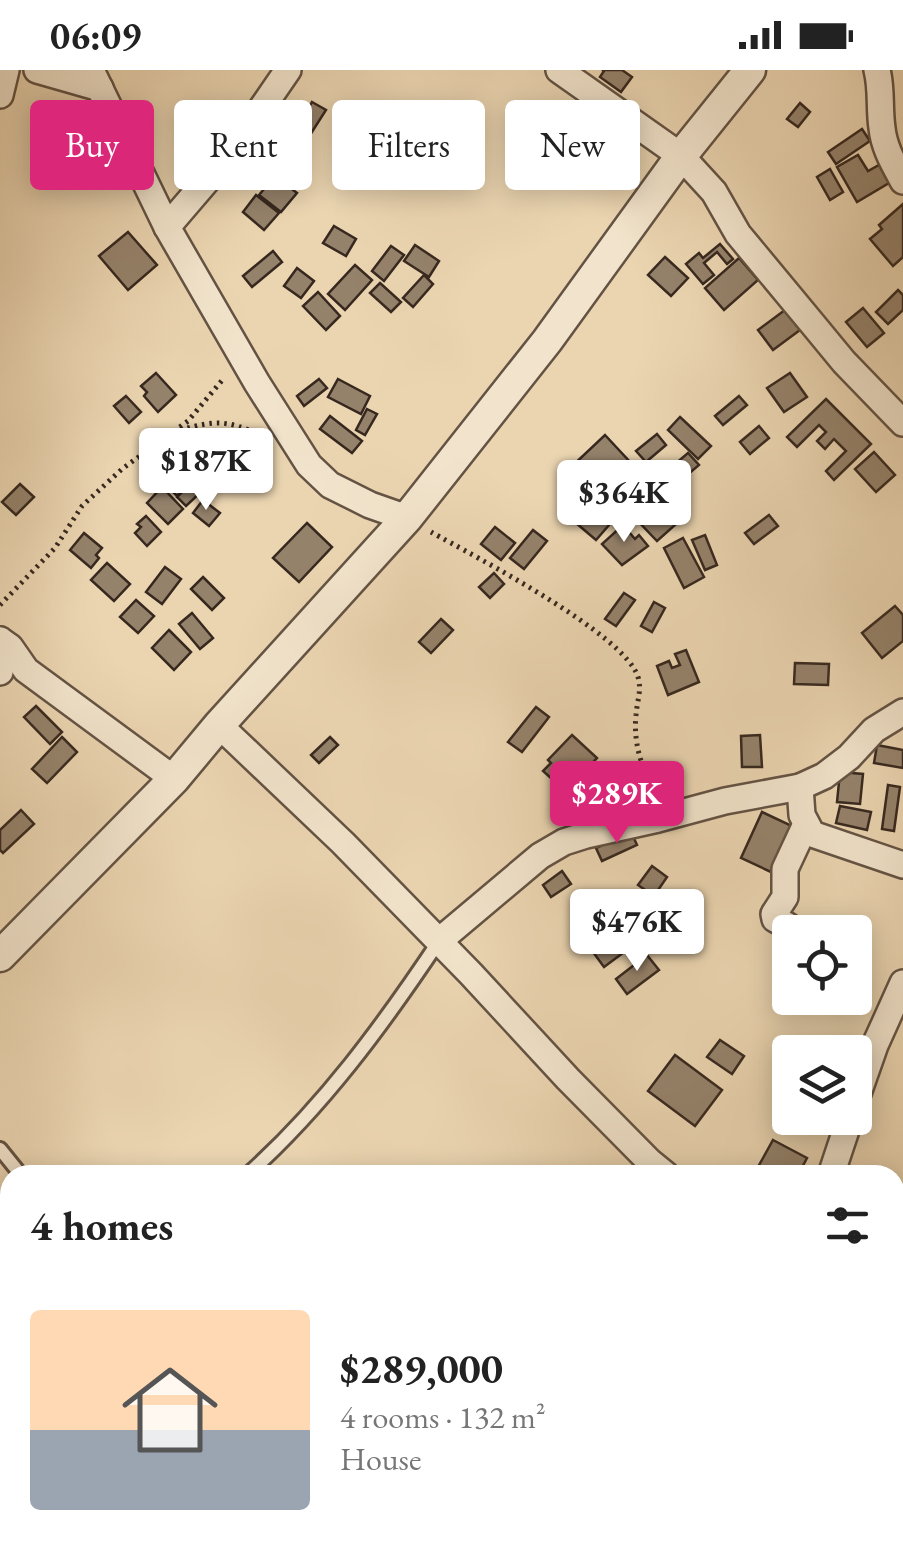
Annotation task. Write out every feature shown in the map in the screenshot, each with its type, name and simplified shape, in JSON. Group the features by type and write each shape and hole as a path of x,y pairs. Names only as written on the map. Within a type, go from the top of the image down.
{"street":[{"path":"0,95 6,70"},
{"path":"37,70 96,79 167,227 309,466 330,486 407,518"},
{"path":"167,227 233,150 288,70"},
{"path":"559,70 681,156 714,192 738,234 786,292 844,362 903,424"},
{"path":"0,956 174,779 407,518 547,342 681,156 750,70"},
{"path":"877,70 887,151 903,181"},
{"path":"0,672 0,640 26,670 174,779"},
{"path":"439,942 540,856 564,842 724,801 800,787 824,776 850,757 874,730 903,712"},
{"path":"219,725 342,843 654,1165"},
{"path":"800,787 802,815 812,834 903,865"},
{"path":"774,915 785,897 785,869 806,824"},
{"path":"872,1054 903,983"},
{"path":"835,1165 845,1135"}],"lane":[{"path":"258,1165 324,1098 393,1010 439,942"}],"path":[{"path":"0,606 55,548 82,506 122,469 178,430 210,396 227,375 237,348"},
{"path":"178,430 228,422 294,444"},
{"path":"407,518 575,616 631,663 640,684 636,714 638,754 653,790 671,816"}],"building":[{"path":"602,70 622,70 632,77 621,92 600,77"},
{"path":"312,102 326,110 312,132"},
{"path":"800,103 810,112 798,127 787,119"},
{"path":"862,129 870,141 836,164 828,152"},
{"path":"858,155 868,171 879,165 889,183 857,202 837,167"},
{"path":"830,169 843,192 830,200 817,177"},
{"path":"263,190 297,193 281,212 259,195"},
{"path":"256,195 279,213 264,230 243,212"},
{"path":"903,204 903,257 893,266 870,239 882,229 879,225"},
{"path":"334,226 356,239 346,256 323,243"},
{"path":"128,232 157,265 128,290 99,256"},
{"path":"720,244 733,259 727,264 717,252 704,263 714,275 703,284 686,264 699,253 703,258"},
{"path":"415,245 439,261 429,277 404,261"},
{"path":"391,246 404,255 384,281 372,271"},
{"path":"273,251 282,262 252,287 243,276"},
{"path":"665,257 688,278 671,296 648,275"},
{"path":"739,258 758,280 724,310 705,288"},
{"path":"355,265 372,280 345,310 328,294"},
{"path":"297,268 314,281 301,298 284,286"},
{"path":"424,275 433,284 413,307 403,298"},
{"path":"380,283 401,302 391,312 370,293"},
{"path":"898,290 903,295 903,310 888,324 876,312"},
{"path":"318,292 340,316 326,330 303,306"},
{"path":"863,308 884,333 867,347 846,322"},
{"path":"785,310 800,330 773,350 758,330"},
{"path":"156,373 176,395 158,412 141,386"},
{"path":"790,373 807,397 784,412 767,388"},
{"path":"319,379 327,388 304,406 297,396"},
{"path":"338,379 370,396 361,414 328,397"},
{"path":"126,396 141,412 129,423 114,406"},
{"path":"739,396 747,405 723,425 715,416"},
{"path":"826,399 871,444 834,480 826,471 846,451 834,439 825,449 817,441 826,432 819,425 797,447 787,437"},
{"path":"367,409 377,414 365,435 356,430"},
{"path":"330,416 362,441 352,453 320,429"},
{"path":"680,417 711,446 698,459 668,430"},
{"path":"759,426 769,438 750,454 740,442"},
{"path":"657,434 666,445 646,462 636,451"},
{"path":"605,435 644,477 621,498 617,492 604,504 570,468"},
{"path":"874,452 895,475 876,492 855,469"},
{"path":"688,453 699,465 672,488 661,476"},
{"path":"209,466 218,476 186,506 177,497"},
{"path":"176,469 190,483 177,496 163,482"},
{"path":"20,484 34,497 16,515 2,502"},
{"path":"162,487 183,509 168,524 147,503"},
{"path":"661,488 675,502 663,512 675,525 657,541 637,520 647,511 638,502 651,490 654,494"},
{"path":"203,500 220,513 209,526 193,513"},
{"path":"583,501 610,524 596,540 569,517"},
{"path":"769,515 778,526 754,544 745,533"},
{"path":"146,516 161,532 147,546 135,533 141,527 137,524"},
{"path":"307,523 332,547 299,582 273,558"},
{"path":"623,525 635,539 639,535 648,546 622,565 602,544"},
{"path":"495,527 515,543 501,560 481,544"},
{"path":"533,530 547,541 524,569 510,558"},
{"path":"84,533 102,548 91,568 70,550"},
{"path":"705,535 717,565 705,570 692,540"},
{"path":"683,538 704,577 684,588 664,548"},
{"path":"107,563 130,584 114,601 91,580"},
{"path":"165,567 181,579 162,604 146,592"},
{"path":"494,573 504,584 490,598 479,587"},
{"path":"203,577 224,598 212,610 191,589"},
{"path":"624,593 635,600 616,626 605,619"},
{"path":"136,600 154,616 138,633 120,617"},
{"path":"654,602 665,608 652,632 641,626"},
{"path":"895,606 903,615 903,641 882,658 862,633"},
{"path":"192,613 213,638 200,649 179,624"},
{"path":"441,619 453,630 431,653 419,642"},
{"path":"169,630 191,652 174,670 152,648"},
{"path":"686,650 699,682 668,695 657,666 669,661 672,668 680,665 675,654"},
{"path":"795,663 829,664 828,685 794,684"},
{"path":"36,706 62,732 50,744 24,717"},
{"path":"536,707 549,717 522,752 508,742"},
{"path":"572,735 597,758 563,789 543,771 551,763 548,760"},
{"path":"760,735 762,767 742,767 741,736"},
{"path":"62,737 77,752 47,783 32,769"},
{"path":"330,737 338,745 319,763 311,755"},
{"path":"877,745 903,750 903,768 874,763"},
{"path":"634,771 649,800 631,809 616,780"},
{"path":"840,772 863,774 860,804 837,802"},
{"path":"888,785 900,787 894,831 882,829"},
{"path":"840,806 871,812 867,830 836,823"},
{"path":"21,810 34,824 3,853 0,830"},
{"path":"762,812 792,826 771,872 741,858"},
{"path":"631,832 637,845 602,861 596,848"},
{"path":"652,866 667,877 654,896 638,885"},
{"path":"562,871 571,884 551,897 543,885"},
{"path":"624,929 635,944 604,967 593,952"},
{"path":"647,955 659,970 627,994 616,979"},
{"path":"720,1040 744,1056 732,1074 707,1057"},
{"path":"675,1055 722,1090 695,1126 648,1091"},
{"path":"773,1140 807,1158 803,1165 759,1165"}]}
